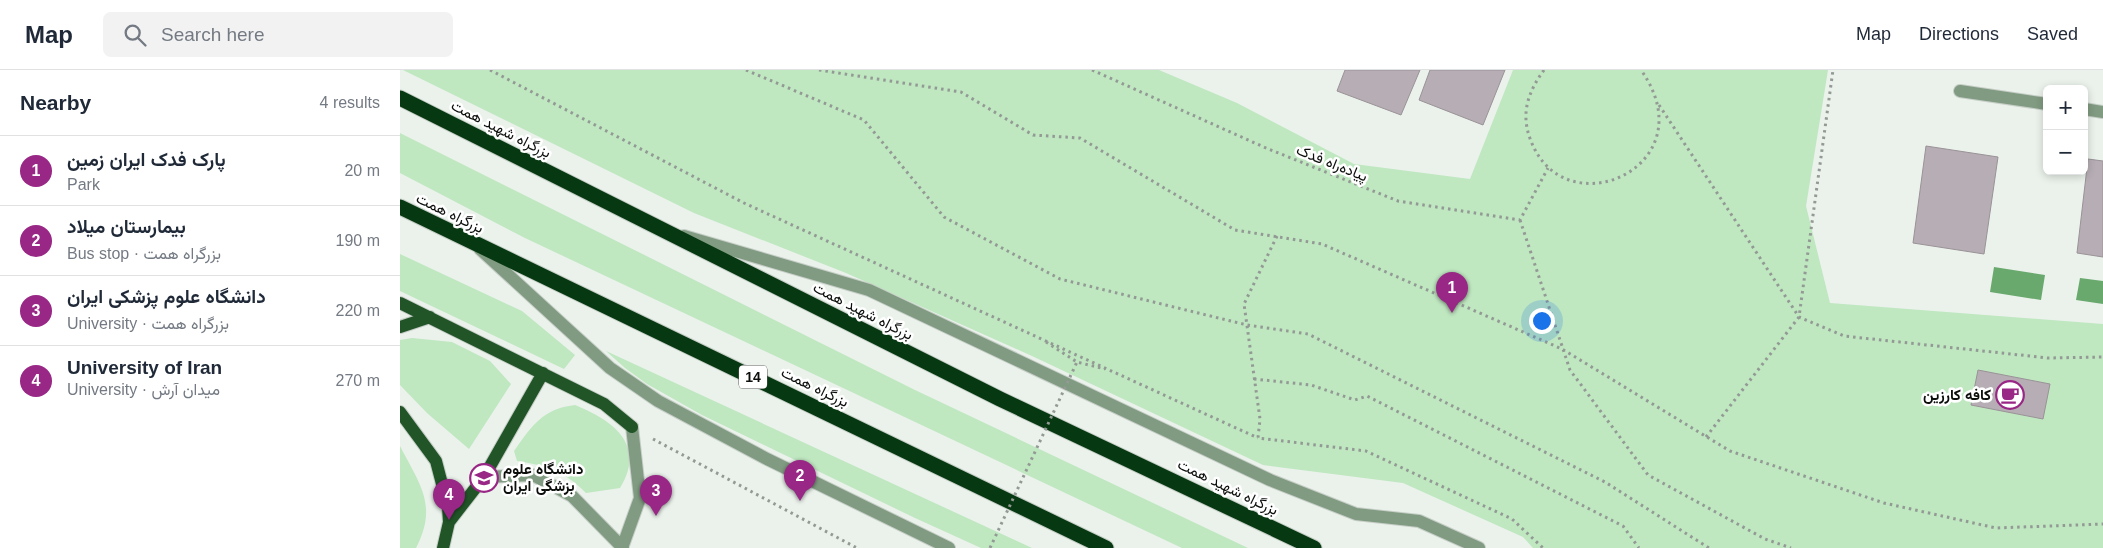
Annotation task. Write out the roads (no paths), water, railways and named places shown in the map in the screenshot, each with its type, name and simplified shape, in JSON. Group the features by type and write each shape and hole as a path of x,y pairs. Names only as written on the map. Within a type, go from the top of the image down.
{"highway":[{"name":"بزرگراه شهید همت","path":"400,98 1000,399 1314,548"},
{"name":"بزرگراه همت","path":"400,207 477,246 1106,548"}],"main road":[{"path":"400,303 604,404 632,427"},
{"path":"400,327 430,318"},
{"path":"449,522 484,477 543,373"},
{"path":"400,412 436,461 448,507 449,522 443,548"}],"street":[{"path":"1960,91 2043,103"},
{"path":"2088,110 2103,112"},
{"path":"659,228 869,290 1270,480 1356,514 1419,522 1479,548"},
{"path":"477,246 610,368 658,401 767,459 949,548"},
{"path":"484,477 533,475 572,496 622,548 640,498 632,427"}],"place":[{"name":"پارک فدک ایران زمین","path":"1452,313"},
{"name":"کافه کارزین","path":"2010,395"},
{"name":"دانشگاه علوم بزشگى ايران","path":"484,478"},
{"name":"بیمارستان میلاد","path":"800,501"},
{"name":"دانشگاه علوم پزشکی ایران","path":"656,516"},
{"name":"University of Iran","path":"449,520"}]}
